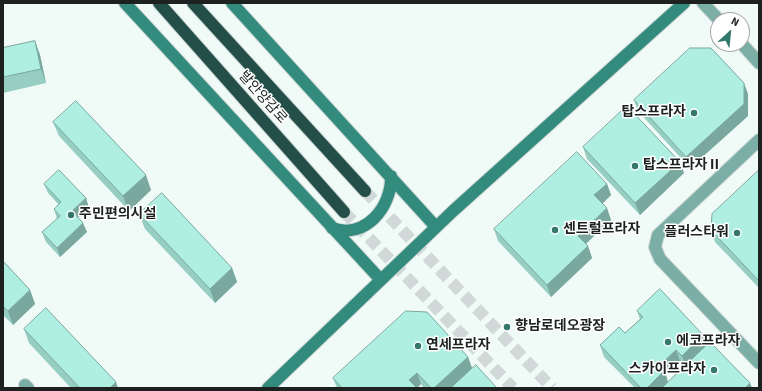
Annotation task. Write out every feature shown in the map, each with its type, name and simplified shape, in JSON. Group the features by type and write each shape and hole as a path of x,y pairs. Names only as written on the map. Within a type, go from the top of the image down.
{"highway":[{"name":"발안양감로","path":"159,3 344,212"},
{"name":"발안양감로","path":"193,3 365,191"}],"street":[{"path":"125,3 380,279"},
{"path":"232,3 436,227"},
{"path":"268,388 380,279 436,227 684,3"},
{"path":"703,3 711,12"},
{"path":"749,52 759,63"},
{"path":"759,140 658,235 655,247 660,259 759,363"},
{"path":"332,228 341,231 351,230 374,219 388,198 391,188 391,176"}],"building":[{"path":"35,41 41,69 3,77 3,48"},
{"name":"탑스프라자","path":"690,48 710,48 710,52 715,52 744,83 744,104 686,157 634,100"},
{"path":"76,101 146,175 123,196 53,122"},
{"name":"탑스프라자Ⅱ","path":"627,106 680,162 635,203 583,147"},
{"name":"센트럴프라자","path":"577,152 607,184 594,195 607,208 578,236 588,246 547,285 494,229"},
{"name":"주민편의시설","path":"59,170 86,198 72,211 83,223 57,248 42,232 60,216 54,209 61,202 44,184"},
{"name":"플러스타워","path":"759,170 759,281 711,230 712,214"},
{"path":"162,193 232,268 210,289 139,214"},
{"path":"3,261 30,290 8,311 3,306"},
{"name":"에코프라자","path":"660,289 703,335 682,356 676,350 659,366 664,371 647,388 641,388 600,345 619,327 625,333 643,317 637,311"},
{"path":"46,308 116,382 110,388 80,388 24,329"},
{"name":"연세프라자","path":"406,311 427,312 468,357 434,388 431,388 417,373 409,380 417,388 342,388 333,378"},
{"path":"710,342 750,383 745,388 662,388"},
{"path":"476,365 497,388 451,388"}],"tunnel":[{"path":"365,191 552,388"},
{"path":"344,212 513,388"}],"place":[{"name":"탑스프라자","path":"694,113"},
{"name":"탑스프라자Ⅱ","path":"635,166"},
{"name":"주민편의시설","path":"71,215"},
{"name":"센트럴프라자","path":"555,230"},
{"name":"플러스타워","path":"737,233"},
{"name":"향남로데오광장","path":"507,327"},
{"name":"에코프라자","path":"668,342"},
{"name":"연세프라자","path":"418,346"},
{"name":"스카이프라자","path":"714,370"}]}
